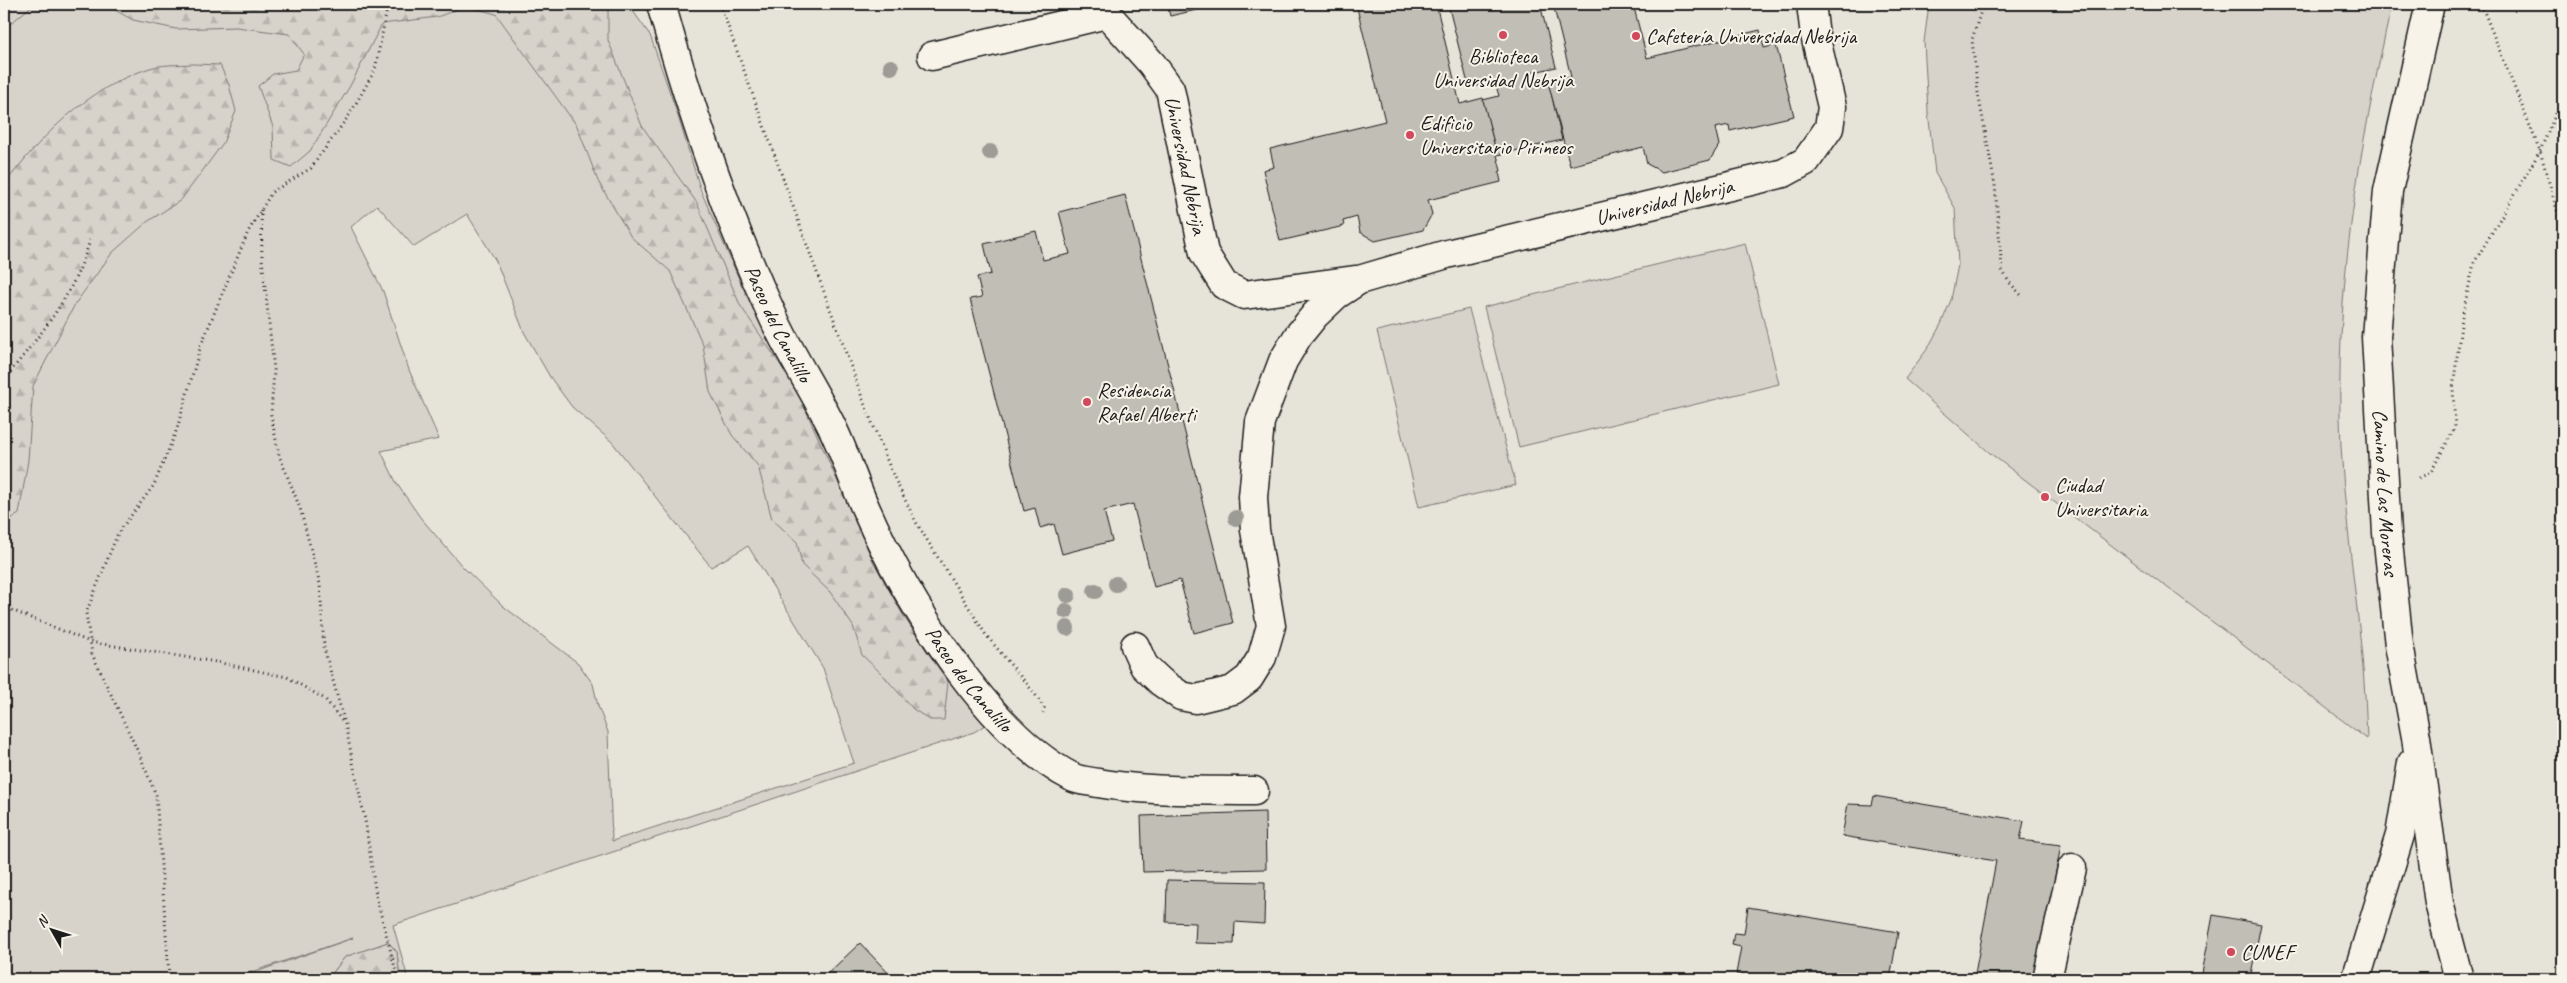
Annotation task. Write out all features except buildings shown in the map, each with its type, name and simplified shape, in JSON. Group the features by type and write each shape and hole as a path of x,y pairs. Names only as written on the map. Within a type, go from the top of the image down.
{"street":[{"name":"Paseo del Canalillo","path":"661,4 674,49 732,223 777,324 832,428 866,509 917,609 957,666 1010,731"},
{"name":"Universidad Nebrija","path":"932,56 1107,14 1152,64 1170,89 1204,253 1224,285 1244,295 1359,280 1447,254 1784,173 1806,161 1829,128 1832,107 1811,4"},
{"name":"Camino de Las Moreras","path":"2430,4 2388,191 2376,337 2387,533 2399,645 2416,736 2439,903 2459,979"},
{"name":"Universidad Nebrija","path":"1134,646 1144,666 1161,682 1181,696 1196,699 1233,690 1249,678 1262,656 1271,626 1255,530 1253,497 1260,422 1283,360 1298,336 1315,314 1336,295 1359,280"},
{"path":"1010,731 1041,758 1074,778 1126,788 1254,791"},
{"path":"2356,979 2400,835 2416,736"},
{"path":"2047,979 2072,868"}],"path":[{"path":"157,979 170,977 156,796 140,756 92,654 86,613 118,533 154,485 177,429 201,345 248,232 272,192 311,168 350,114 375,70 388,4"},
{"name":"Paseo del Canalillo","path":"720,4 864,400 894,475 916,522 986,635 1035,694 1044,708 1040,726 1027,732 1010,731"},
{"path":"1983,4 1972,40 1978,94 1995,185 2002,270 2009,282 2023,297"},
{"path":"2481,4 2540,151 2563,231"},
{"path":"2417,479 2431,472 2455,428 2454,389 2462,317 2474,263 2540,151 2563,97"},
{"path":"261,210 262,258 274,370 272,415 279,455 300,508 320,584 324,648 345,724 365,820 376,896 398,979"},
{"path":"4,380 58,312 82,267 90,240"},
{"path":"4,604 9,609 90,642 216,662 287,677 325,699 345,724"}],"shaded area":[{"name":"Ciudad Universitaria","path":"4,4 2563,4 2563,979 4,979"}],"green space":[{"path":"4,4 628,4 650,35 701,191 742,286 988,723 974,732 393,925 408,979 400,979 397,952 388,942 345,957 328,979 236,979 353,938 231,979 4,979","holes":["377,205 414,247 467,214 496,261 524,332 550,377 572,407 612,442 711,567 748,546 823,668 854,763 612,841 608,732 598,706 593,684 578,663 503,606 462,566 420,517 397,484 381,451 439,439 409,370 383,291 351,227"]},
{"path":"4,4 34,4 4,29"},
{"path":"104,4 608,4 608,40 642,126 697,203 740,305 796,388 873,561 904,617 948,682 944,720 930,720 913,709 883,675 862,655 853,626 830,592 802,565 797,542 772,519 758,466 732,435 710,392 703,345 670,271 631,237 598,181 577,126 496,14 466,6 437,17 382,24 350,86 310,151 291,167 274,160 273,127 258,86 273,74 296,70 304,54 289,34 236,27 176,29 133,20"},
{"path":"1929,4 2392,4 2359,169 2351,223 2341,333 2340,389 2343,483 2363,666 2367,739 1991,454 1905,379 1928,348 1941,324 1951,300 1958,265 1955,208 1935,173 1928,111 1924,42"},
{"path":"193,64 220,65 229,85 236,111 223,143 181,200 147,222 112,253 75,304 33,386 28,460 19,514 4,523 4,185 50,132 67,116 105,89 152,67"},
{"path":"1745,243 1779,384 1519,447 1484,307"},
{"path":"1469,309 1516,485 1419,507 1377,331"},
{"path":"388,942 397,952 400,979 328,979 345,957"}],"place":[{"name":"Biblioteca Universidad Nebrija","path":"1503,35"},
{"name":"Cafetería Universidad Nebrija","path":"1636,36"},
{"name":"Edificio Universitario Pirineos","path":"1410,135"},
{"name":"Residencia Rafael Alberti","path":"1087,402"},
{"name":"Ciudad Universitaria","path":"2045,497"},
{"name":"CUNEF","path":"2231,952"}]}
